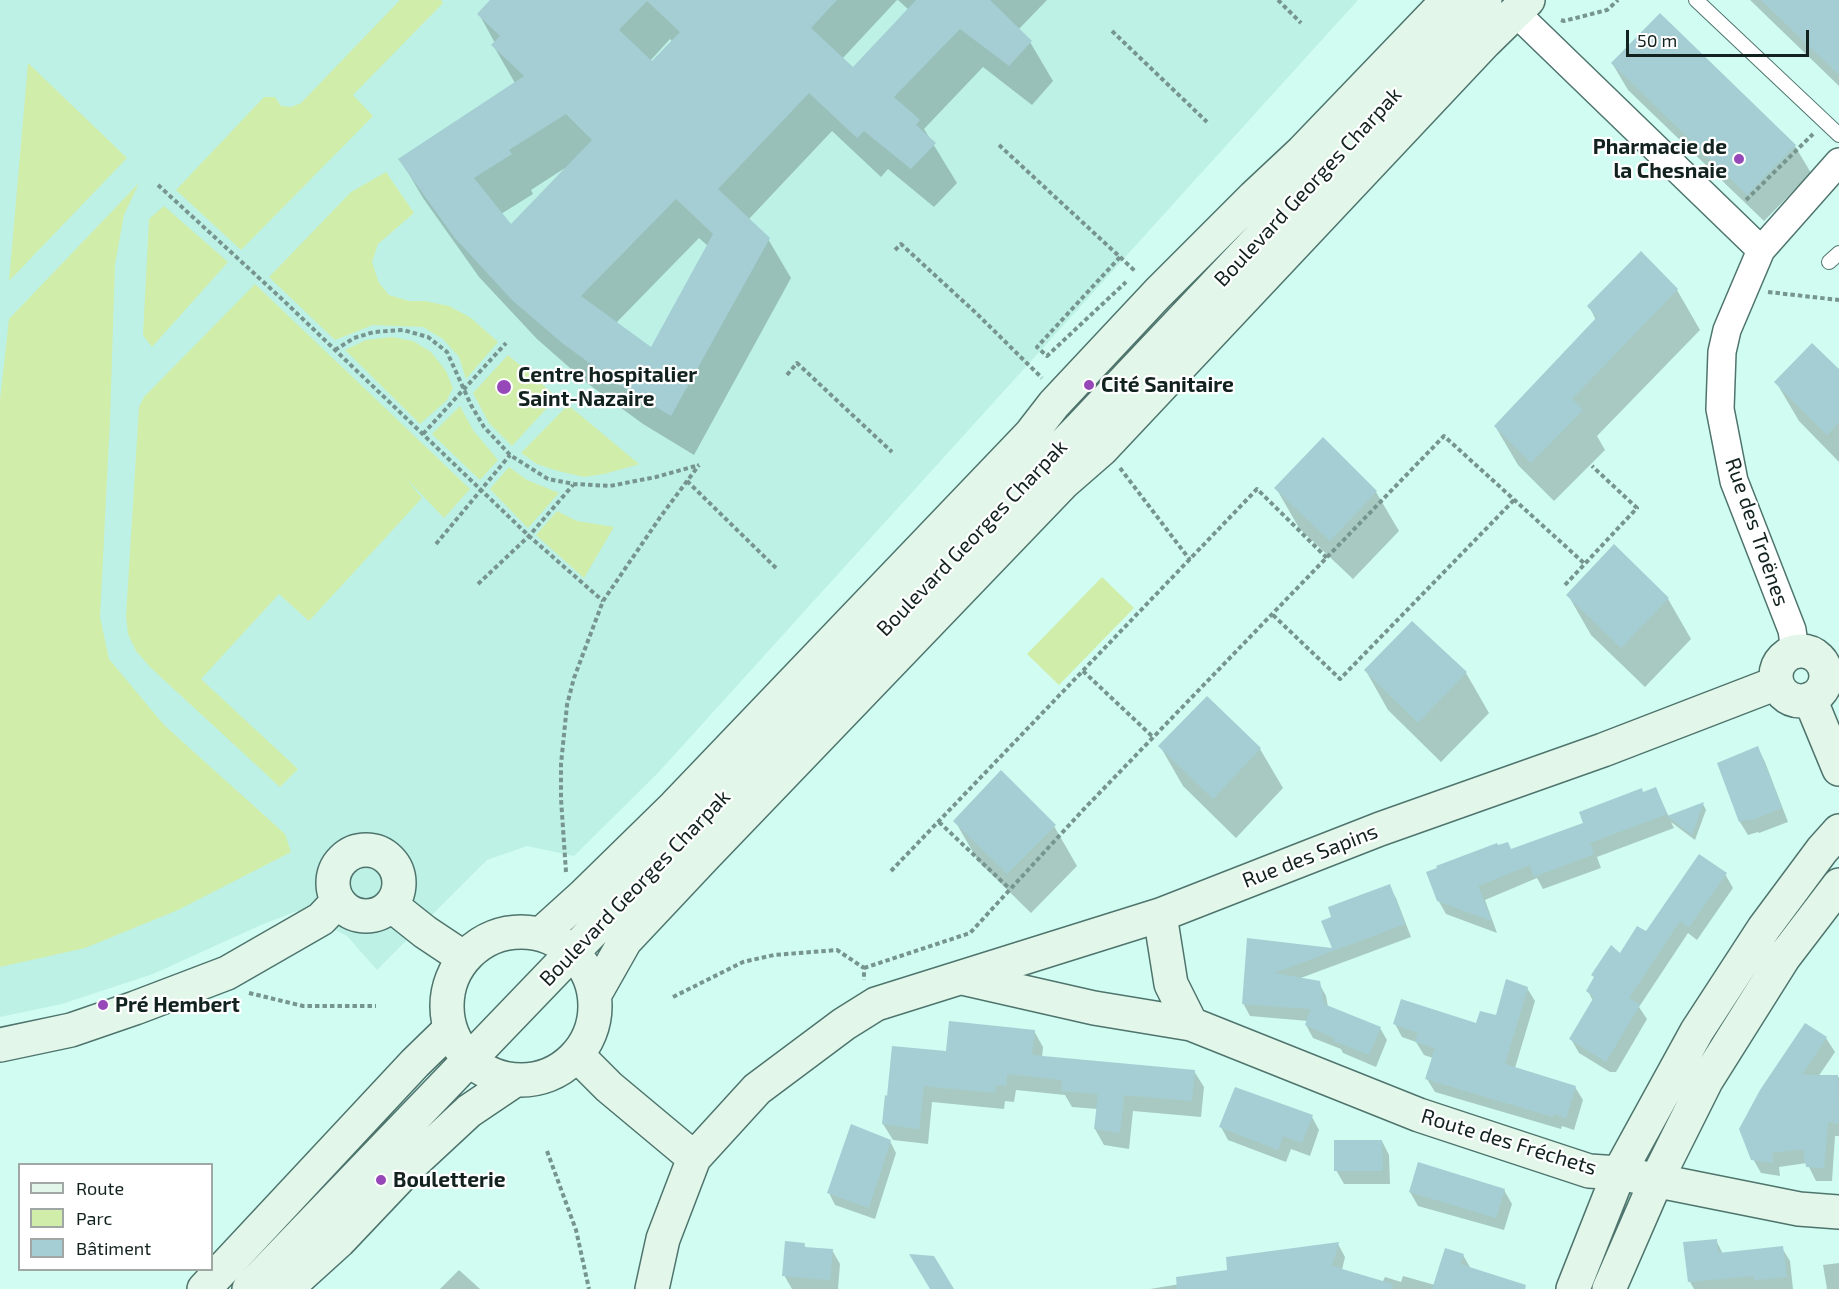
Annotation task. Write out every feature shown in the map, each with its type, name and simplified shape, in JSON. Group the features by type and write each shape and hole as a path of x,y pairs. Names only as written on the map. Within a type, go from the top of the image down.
{"street":[{"name":"Boulevard Georges Charpak","path":"541,934 675,806 1030,435 1054,404 1158,293 1254,196 1302,152 1448,0"},
{"name":"Boulevard Georges Charpak","path":"249,1289 1121,384 1485,0"},
{"name":"Boulevard Georges Charpak","path":"595,994 625,941 696,865 1063,483 1102,449 1522,6"},
{"path":"1522,6 1761,250"},
{"name":"Rue des Troënes","path":"1795,651 1792,630 1734,481 1720,409 1722,352 1727,330 1761,250 1836,172"},
{"path":"1795,651 1812,653 1819,658 1826,673 1822,689 1817,695 1802,701 1786,696 1777,683 1776,675 1781,660 1795,651"},
{"name":"Rue des Sapins","path":"694,1158 757,1089 853,1018 876,1004 1160,915 1380,829 1603,750 1777,683"},
{"path":"1810,699 1839,769"},
{"path":"1573,1289 1619,1173 1697,1030 1764,928 1822,850 1839,831"},
{"path":"367,849 385,855 393,863 398,873 400,885 391,905 383,912 363,916 345,909 333,892 334,870 340,861 357,850 367,849"},
{"path":"1609,1289 1656,1181 1706,1081 1784,957 1839,885"},
{"path":"0,1045 71,1030 227,973 321,919 338,902"},
{"path":"391,905 425,933 464,958"},
{"path":"1160,915 1171,984 1191,1024"},
{"path":"520,931 541,934 560,942 574,953 588,972 595,994 595,1016 589,1037 577,1055 559,1070 537,1078 515,1080 463,1066 458,1045 450,1029 447,1004 452,980 464,958 480,944 499,934 520,931"},
{"path":"1031,955 1040,994"},
{"name":"Route des Fréchets","path":"961,977 1094,1008 1191,1024 1419,1115 1589,1171 1619,1173 1799,1209 1839,1212"},
{"path":"204,1289 450,1029"},
{"path":"577,1055 609,1087 694,1158 663,1239 652,1289"},
{"path":"286,1289 339,1241 413,1163 469,1111 515,1080"}],"lane":[{"path":"1696,0 1839,135"}],"path":[{"path":"1278,0 1301,23"},
{"path":"1557,18 1564,21 1607,10 1618,0"},
{"path":"1112,31 1207,122"},
{"path":"1727,217 1825,122"},
{"path":"999,145 1142,278"},
{"path":"158,185 258,276 529,536 603,601"},
{"path":"895,250 901,244 1038,374"},
{"path":"1120,257 1037,347 1047,356 1136,272"},
{"path":"1743,291 1839,300"},
{"path":"335,350 354,338 374,332 403,330 429,337 447,352 484,427 510,455 548,479 574,484 610,486 656,477 699,465 603,601 574,678 566,714 561,799 567,879"},
{"path":"423,434 506,343"},
{"path":"787,375 797,363 892,452"},
{"path":"864,968 969,933 1083,810 1444,436 1585,564"},
{"path":"436,544 510,455"},
{"path":"1114,460 1190,560"},
{"path":"1565,585 1637,508 1592,466"},
{"path":"687,481 778,570"},
{"path":"478,584 529,536 574,484"},
{"path":"891,871 1257,489 1327,558"},
{"path":"1273,615 1340,679 1515,499"},
{"path":"1083,671 1154,738"},
{"path":"939,822 1010,889"},
{"path":"673,998 744,962 774,955 837,950 864,968"},
{"path":"853,1018 864,968"},
{"path":"249,993 303,1006 376,1006"},
{"path":"547,1151 576,1230 589,1289"}],"shaded area":[{"name":"Centre hospitalier Saint-Nazaire","path":"0,0 1358,0 657,774 574,856 527,846 487,860 377,970 347,936 297,911 153,974 62,1004 0,1017"}],"green space":[{"path":"400,0 441,0 443,3 353,95 373,116 241,250 176,190 264,97 275,97 281,106 291,107 301,103"},
{"path":"28,63 127,158 9,281"},
{"path":"386,172 414,213 378,244 372,262 379,283 389,295 409,301 425,301 449,306 471,318 498,342 466,379 459,357 443,339 423,327 373,325 335,340 269,277 351,192"},
{"path":"139,183 124,215 115,264 100,617 109,659 164,725 285,834 291,852 178,910 85,948 0,967 0,400 9,319"},
{"path":"164,206 228,262 152,347 143,335 149,219"},
{"path":"255,284 470,489 444,518 405,477 422,498 309,621 279,594 201,679 298,769 280,787 151,668 136,651 128,634 126,616 139,407 144,397"},
{"path":"392,337 413,341 431,352 446,371 453,388 447,400 420,424 345,350 366,340"},
{"path":"508,355 557,397 512,446 489,423 473,393"},
{"path":"568,405 640,464 584,477 537,464 521,453"},
{"path":"460,406 473,430 498,460 480,480 432,434"},
{"path":"509,467 527,480 559,493 528,528 490,489"},
{"path":"557,511 577,521 614,527 584,578 536,535"},
{"path":"1102,577 1134,608 1059,685 1027,654"}],"building":[{"path":"490,0 837,0 811,28 853,67 916,0 990,0 1032,41 1009,66 960,29 894,97 920,120 916,125 936,143 911,169 864,131 857,138 809,93 718,189 770,238 671,416 618,384 562,343 512,300 454,237 398,159 524,76 491,45 500,36 477,14","holes":["647,1 680,32 652,61 619,30","566,114 592,140 511,224 474,178 512,154 509,150","676,199 713,234 651,347 581,296"]},
{"path":"1761,0 1839,0 1839,75"},
{"path":"1660,13 1796,145 1747,195 1611,63"},
{"path":"1641,251 1678,289 1572,399 1583,410 1531,463 1494,426 1597,317 1587,306"},
{"path":"1812,343 1839,369 1839,422 1827,435 1774,382"},
{"path":"1323,437 1377,491 1330,541 1274,488"},
{"path":"1614,544 1669,598 1621,648 1566,595"},
{"path":"1412,621 1467,672 1418,723 1364,670"},
{"path":"1207,696 1261,748 1213,799 1158,746"},
{"path":"1758,746 1782,808 1750,821 1749,819 1739,822 1717,763"},
{"path":"1001,770 1056,825 1007,874 953,821"},
{"path":"1656,787 1667,814 1590,843 1594,854 1534,877 1530,865 1478,886 1492,921 1437,901 1426,872 1437,868 1436,866 1497,843 1498,845 1508,842 1511,849 1583,823 1579,812 1642,788 1643,792"},
{"path":"1704,802 1692,835 1667,816"},
{"path":"1699,854 1727,873 1689,927 1680,921 1629,998 1640,1005 1606,1062 1569,1039 1594,997 1586,991 1594,977 1591,975 1611,945 1620,953 1637,926 1646,931"},
{"path":"1390,884 1405,924 1274,973 1320,981 1324,1004 1381,1027 1369,1055 1334,1041 1334,1038 1305,1025 1310,1009 1242,1004 1247,938 1332,948 1321,921 1331,917 1328,907"},
{"path":"1506,979 1528,987 1505,1064 1576,1086 1566,1118 1554,1114 1553,1117 1425,1079 1435,1048 1415,1042 1418,1033 1393,1024 1401,999 1476,1023 1480,1011 1496,1015"},
{"path":"949,1021 1035,1030 1032,1055 1195,1070 1192,1101 1124,1095 1120,1133 1094,1129 1098,1094 1061,1091 1062,1080 1007,1074 1006,1086 996,1085 995,1093 924,1086 919,1129 882,1124 892,1046 946,1051"},
{"path":"1805,1023 1827,1037 1802,1075 1838,1075 1839,1124 1828,1122 1824,1168 1806,1167 1803,1149 1772,1153 1773,1163 1751,1160 1739,1129 1760,1090"},
{"path":"1235,1087 1313,1115 1302,1143 1283,1136 1278,1150 1219,1127"},
{"path":"851,1124 891,1140 869,1208 827,1193"},
{"path":"1334,1140 1382,1140 1383,1171 1334,1171"},
{"path":"1418,1162 1505,1189 1496,1218 1409,1192"},
{"path":"1717,1239 1718,1253 1783,1246 1787,1277 1754,1280 1753,1276 1688,1282 1683,1242"},
{"path":"785,1241 805,1243 804,1247 833,1249 830,1280 782,1276"},
{"path":"1339,1242 1332,1266 1393,1284 1392,1289 1177,1289 1176,1277 1227,1270 1226,1257"},
{"path":"1445,1248 1464,1254 1460,1264 1526,1285 1525,1289 1432,1289"},
{"path":"909,1254 934,1256 954,1289 930,1289"}],"place":[{"name":"Pharmacie de la Chesnaie","path":"1739,159"},
{"name":"Cité Sanitaire","path":"1089,385"},
{"name":"Centre hospitalier Saint-Nazaire","path":"504,387"},
{"name":"Pré Hembert","path":"103,1005"},
{"name":"Bouletterie","path":"381,1180"}]}
